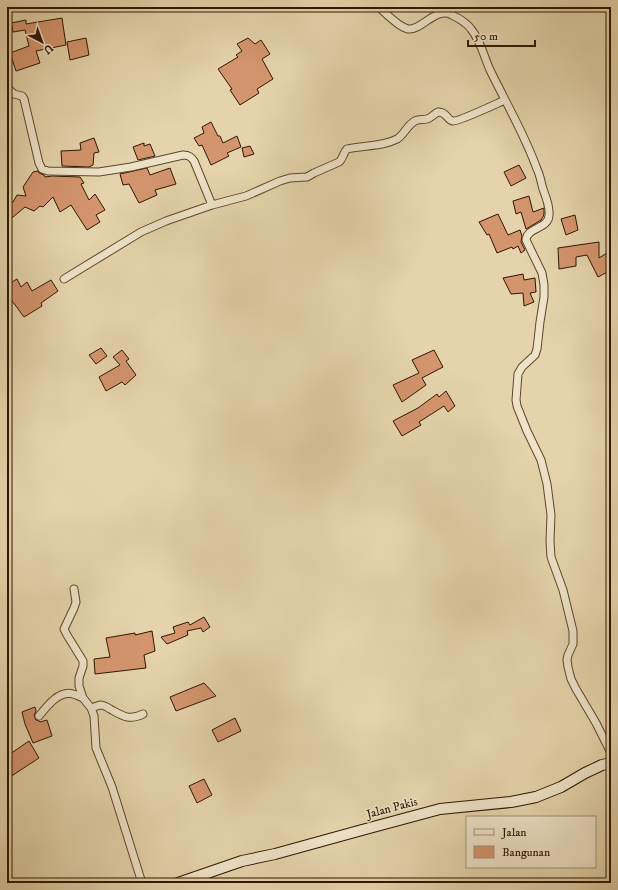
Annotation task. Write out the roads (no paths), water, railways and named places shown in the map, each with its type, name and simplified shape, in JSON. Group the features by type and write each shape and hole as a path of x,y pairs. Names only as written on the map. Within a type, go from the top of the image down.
{"street":[{"path":"379,7 399,24 408,29 414,28 438,14 443,13 452,14 472,29 538,169 550,216 547,223 529,233 526,237 526,241 542,273 544,297 537,349 535,355 522,367 518,374 516,406 541,460 547,484 552,515 550,541 551,558 563,590 573,631 573,644 567,660 571,679 611,753"},
{"path":"7,88 14,94 22,96 24,99 39,163 42,168 48,171 99,172 188,155 194,161 212,206"},
{"path":"64,279 141,232 166,221 246,196 280,181 290,178 307,177 341,161 344,151 347,149 392,141 400,136 413,122 428,119 438,112 443,113 451,121 453,121 464,118 506,100"},
{"path":"74,589 76,602 64,629 66,635 83,661 79,686 83,698 91,708 94,716 97,753 112,787 142,883"},
{"path":"39,716 52,701 60,696 73,694 83,698"},
{"path":"91,708 100,705 105,706 127,718 132,718 143,714"},
{"name":"Jalan Pakis","path":"178,883 242,862 440,809 511,802 536,797 561,788 585,773 602,765 611,763"}]}
